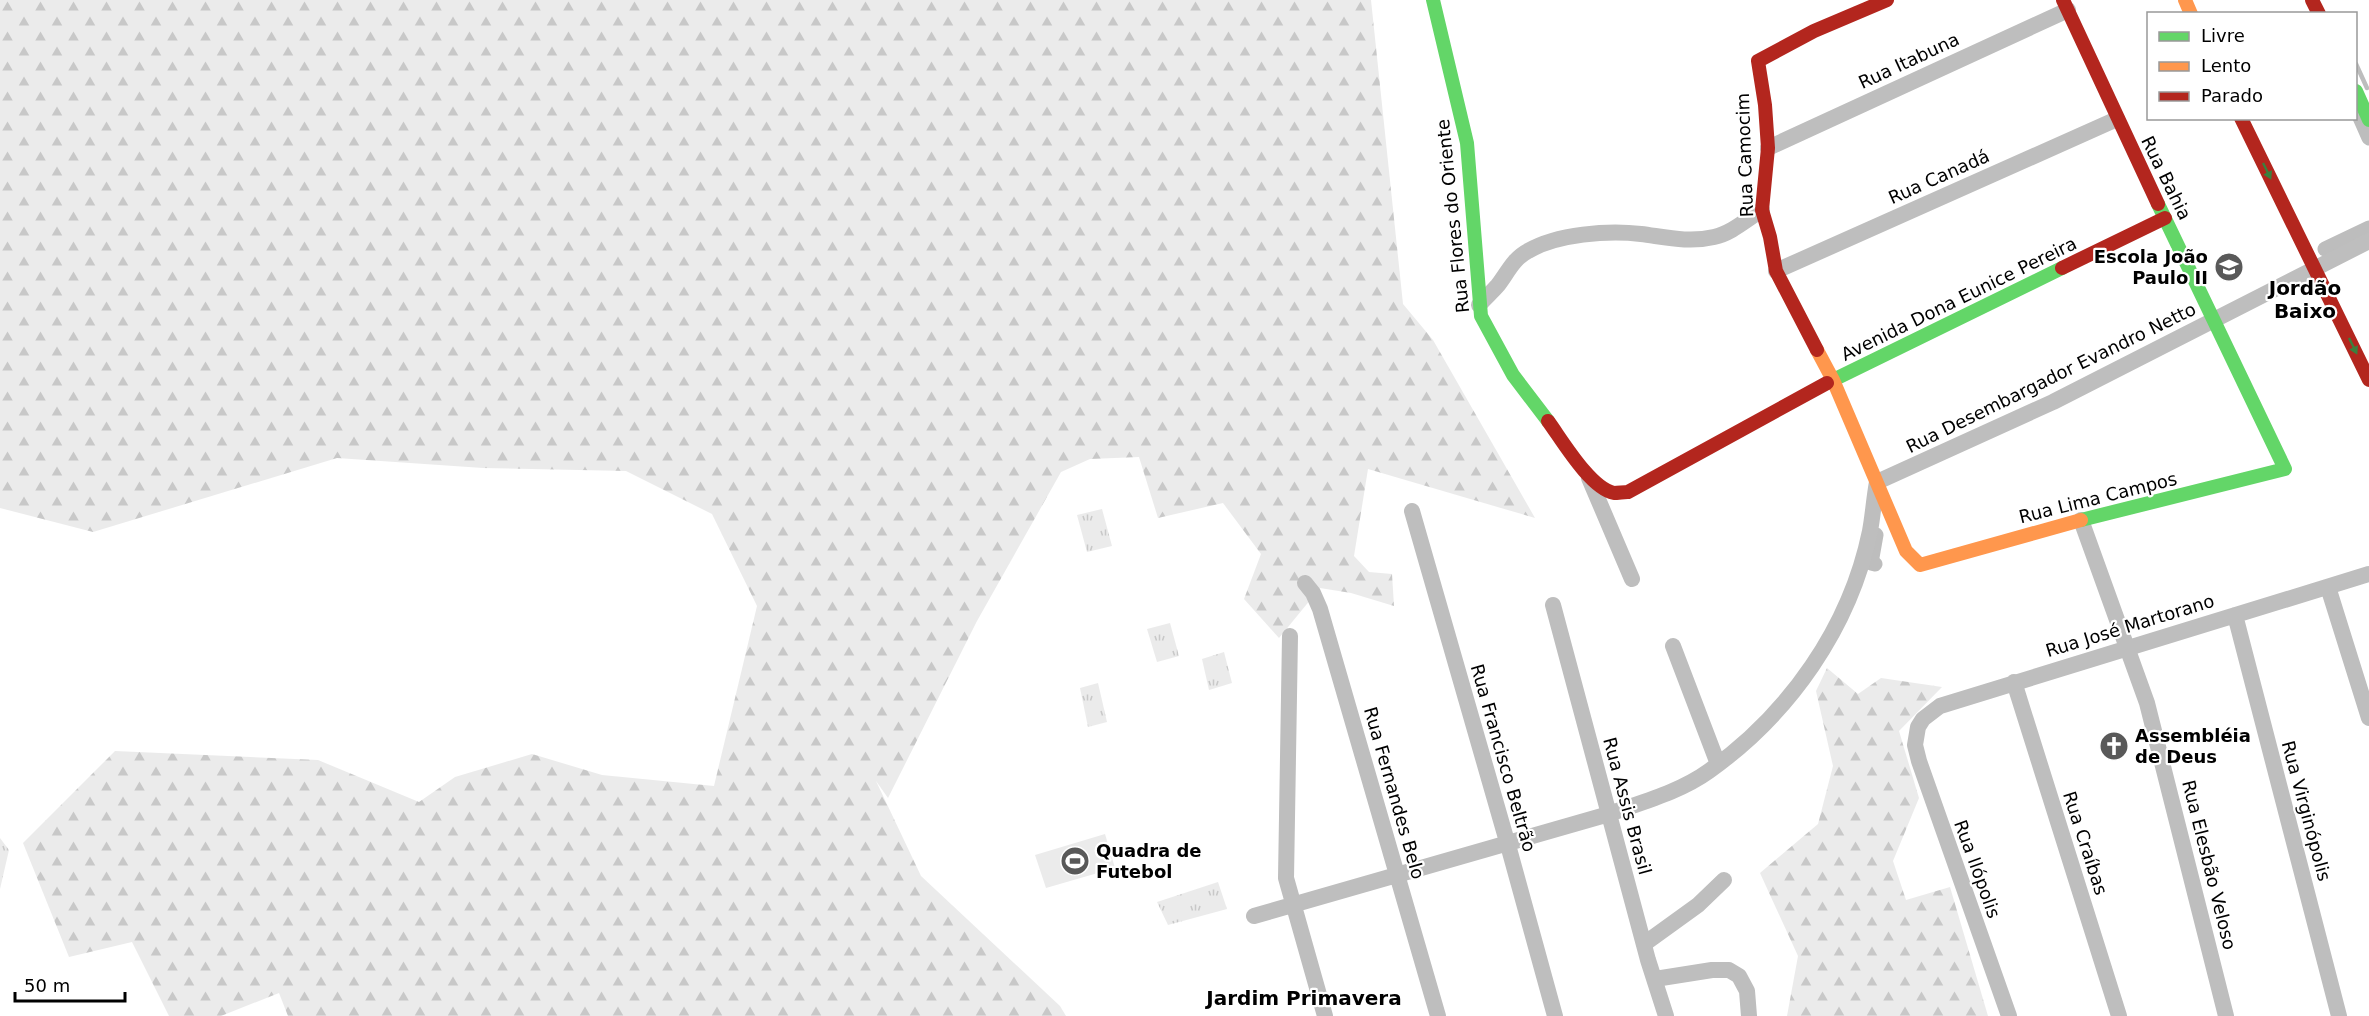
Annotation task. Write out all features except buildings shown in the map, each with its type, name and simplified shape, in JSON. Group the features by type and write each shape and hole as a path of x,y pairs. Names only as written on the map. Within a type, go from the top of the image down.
{"street":[{"name":"Rua Flores do Oriente","path":"1433,0 1467,143 1481,316 1513,375 1586,472"},
{"name":"Rua Camocim","path":"1887,0 1814,31 1758,61 1765,105 1768,148 1762,210 1776,271 1833,380 1906,551 1920,565"},
{"name":"Rua Bahia","path":"2065,5 2117,119 2285,469"},
{"name":"Rua Itabuna","path":"1768,148 2065,5"},
{"path":"2357,95 2369,120"},
{"name":"Rua Canadá","path":"1776,271 2117,119"},
{"path":"2242,120 2369,380"},
{"path":"1479,305 1517,258 1530,249 1556,240 1593,233 1641,234 1691,240 1713,237 1727,233 1762,210"},
{"name":"Avenida Dona Eunice Pereira","path":"1586,472 1605,489 1615,493 1628,492 1833,380 2165,218"},
{"name":"Rua Desembargador Evandro Netto","path":"1877,482 2053,402 2369,241"},
{"name":"Rua Lima Campos","path":"1920,565 2081,520 2285,469"},
{"path":"1586,472 1632,579"},
{"path":"1254,916 1508,845 1609,814 1686,784 1708,772 1779,708 1831,638 1862,562 1870,530 1877,482"},
{"name":"Rua Francisco Beltrão","path":"1412,511 1555,1016"},
{"name":"Rua Elesbão Veloso","path":"2081,520 2127,647 2156,737 2226,1016"},
{"name":"Rua José Martorano","path":"1915,734 1923,719 1940,706 2369,574"},
{"name":"Rua Fernandes Belo","path":"1305,583 1314,593 1320,609 1438,1016"},
{"path":"2328,587 2369,718"},
{"name":"Rua Assis Brasil","path":"1553,605 1644,945 1666,1016"},
{"name":"Rua Virginópolis","path":"2235,615 2339,1016"},
{"path":"1290,636 1285,871 1292,905 1325,1016"},
{"path":"1673,646 1718,764"},
{"name":"Rua Craíbas","path":"2014,682 2119,1016"},
{"name":"Rua Ilópolis","path":"1915,734 1919,761 1933,807 2009,1016"},
{"path":"1644,945 1698,905 1724,880"},
{"path":"1655,979 1712,970 1729,970 1739,976 1747,991 1749,1016"}],"green space":[{"path":"0,0 1371,0 1403,304 1433,340 1535,518 1368,469 1354,556 1369,572 1392,574 1394,606 1351,593 1320,588 1279,638 1244,599 1261,554 1223,503 1158,518 1139,457 1090,459 1061,472 977,621 888,798 876,781 921,876 1060,1006 1066,1016 288,1016 279,993 221,1016 169,1016 132,942 69,957 23,843 115,751 318,760 419,802 455,777 532,754 602,775 714,786 757,606 712,514 626,471 483,468 337,458 93,532 0,508"},
{"path":"1102,509 1112,546 1087,552 1077,515"},
{"path":"1170,623 1179,656 1157,662 1147,629"},
{"path":"1224,652 1232,683 1209,690 1202,659"},
{"path":"1827,668 1858,694 1881,678 1942,687 1899,731 1919,798 1893,861 1906,900 1950,887 1988,1016 1787,1016 1798,956 1760,873 1818,824 1833,766 1816,691"},
{"path":"1098,683 1107,722 1088,727 1080,688"},
{"name":"Quadra de Futebol","path":"1105,834 1115,868 1046,888 1035,855"},
{"path":"0,838 9,850 0,889"},
{"path":"1218,882 1227,909 1168,925 1157,902"}],"waterway":[{"path":"2357,66 2367,88"},
{"path":"2358,113 2369,138"},
{"path":"2325,249 2369,228"},
{"path":"1875,564 1871,563 1876,535"}],"traffic: fast":[{"path":"1433,0 1467,143 1481,316 1513,375 1548,421"},
{"path":"2357,93 2369,120"},
{"path":"2081,520 2285,469 2158,204"},
{"path":"1827,383 2062,268"}],"traffic: slow":[{"path":"2185,0 2190,12"},
{"path":"1817,350 1833,380 1906,551 1920,565 2081,520"}],"traffic: jam":[{"path":"1817,350 1776,271 1762,210 1768,148 1765,105 1758,61 1814,31 1887,0"},
{"path":"2063,0 2158,204"},
{"path":"2312,0 2318,12"},
{"path":"2242,120 2369,380"},
{"path":"2062,268 2165,218"},
{"path":"1548,421 1577,462 1596,482 1614,493 1628,492 1827,383"}],"place":[{"name":"Escola João Paulo II","path":"2229,267"},
{"name":"Assembléia de Deus","path":"2114,746"},
{"name":"Quadra de Futebol","path":"1075,861"}],"district":[{"name":"Jordão Baixo","path":"2305,300"},
{"name":"Jardim Primavera","path":"1304,998"}]}
